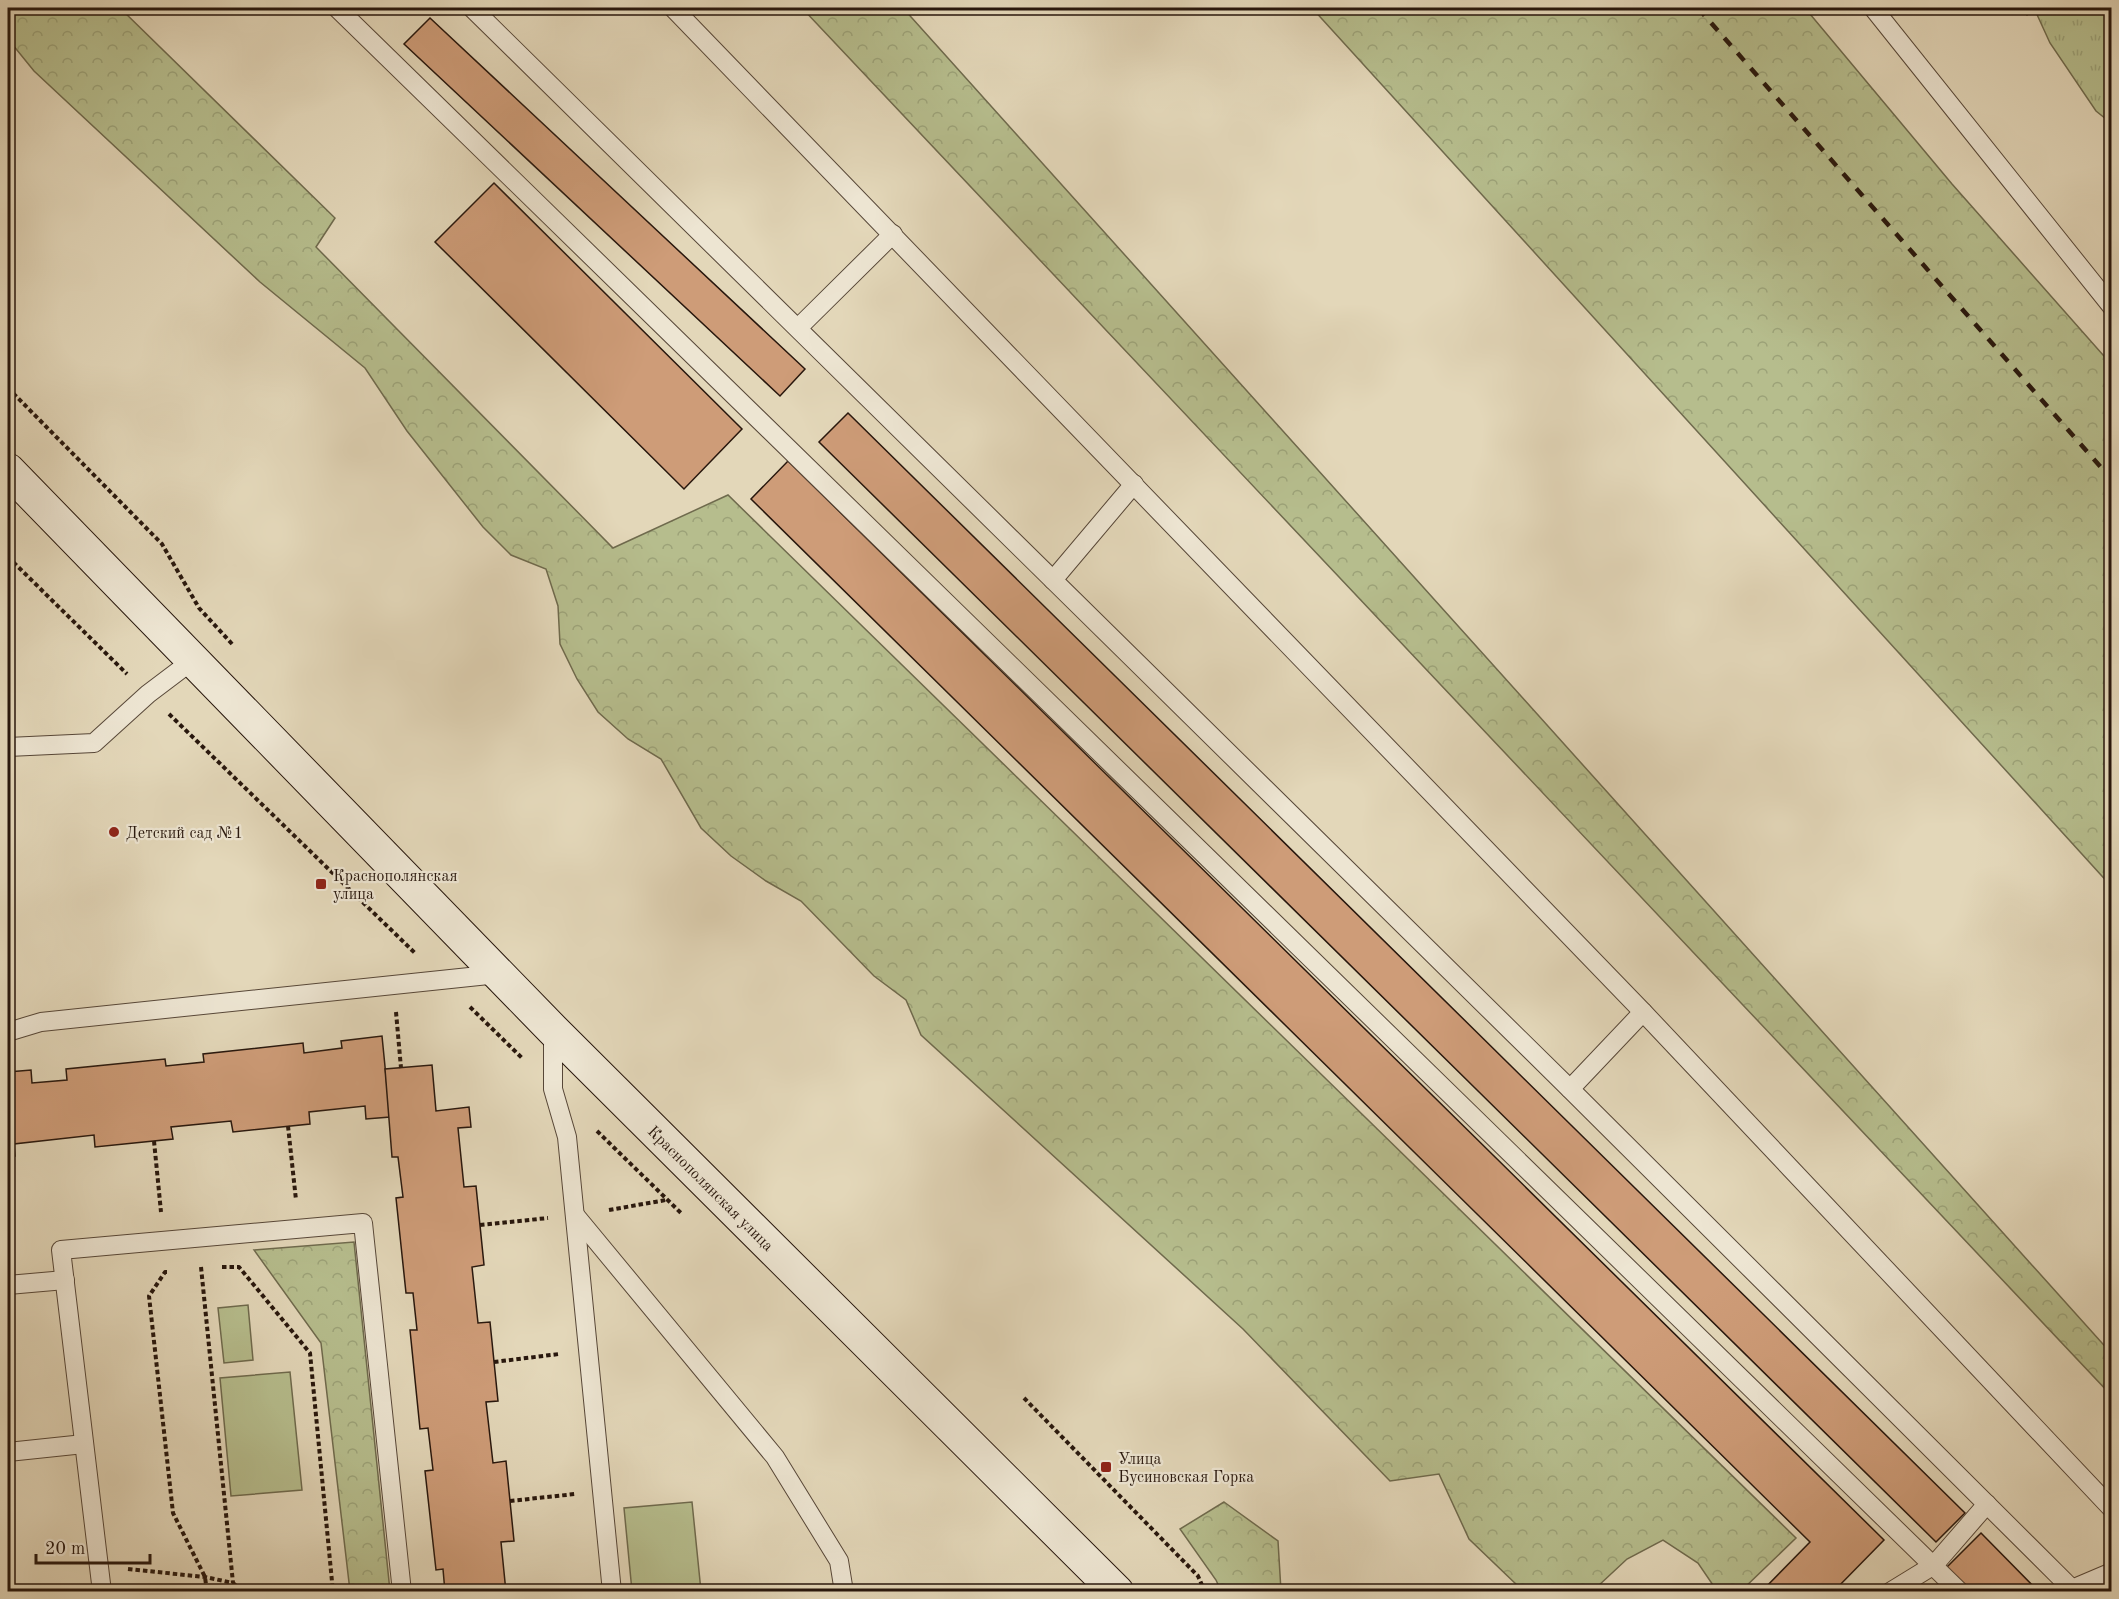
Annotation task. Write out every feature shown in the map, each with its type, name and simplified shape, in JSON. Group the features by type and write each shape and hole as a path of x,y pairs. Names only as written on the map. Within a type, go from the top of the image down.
{"street":[{"name":"Краснополянская улица","path":"8,470 498,974 1117,1592"}],"lane":[{"path":"339,8 1960,1592"},
{"path":"472,8 1570,1089 2072,1589 2112,1572"},
{"path":"673,8 1643,1012 2112,1509"},
{"path":"1873,8 2112,307"},
{"path":"798,328 893,234"},
{"path":"1053,580 1134,484"},
{"path":"8,747 94,743 148,694 193,660"},
{"path":"8,1032 41,1022 498,974"},
{"path":"1570,1089 1643,1012"},
{"path":"554,1030 553,1089 567,1137 612,1592"},
{"path":"575,1215 775,1457 839,1561 844,1592"},
{"path":"102,1592 61,1250 363,1223 402,1592"},
{"path":"8,1285 65,1280"},
{"path":"8,1452 84,1444"},
{"path":"1890,1592 1934,1565 1987,1504"}],"path":[{"path":"8,388 162,544 199,608 236,648"},
{"path":"394,985 401,1068"},
{"path":"288,1126 299,1229"},
{"path":"154,1141 164,1241"},
{"path":"480,1226 575,1215 667,1200"},
{"path":"198,1237 233,1583"},
{"path":"220,1268 239,1267 310,1353 333,1592"},
{"path":"192,1269 211,1268"},
{"path":"174,1271 165,1272 149,1296 174,1513 205,1577 207,1592"},
{"path":"494,1362 588,1351"},
{"path":"1024,1398 1198,1576 1205,1592"},
{"path":"510,1501 602,1491"},
{"path":"99,1566 205,1577 233,1583 243,1592"}],"green space":[{"path":"8,8 120,8 335,218 316,247 613,548 728,495 1796,1538 1741,1591 1717,1591 1698,1563 1663,1540 1627,1559 1597,1587 1518,1586 1469,1539 1439,1474 1390,1481 1243,1329 921,1035 906,1000 874,976 801,901 766,881 731,856 701,828 661,759 628,739 598,712 577,679 560,644 558,606 546,569 511,555 483,527 407,431 365,368 260,282 34,71 8,39"},
{"path":"802,8 903,8 2111,1353 2111,1395"},
{"path":"1312,8 1805,8 1952,184 2111,364 2111,886"},
{"path":"2020,8 2034,8 2027,15"},
{"path":"2034,8 2111,8 2111,123 2096,111 2050,43"},
{"path":"354,1242 390,1591 350,1591 321,1343 254,1250"},
{"path":"248,1305 253,1360 224,1363 218,1308"},
{"path":"290,1372 302,1490 231,1496 220,1378"},
{"path":"692,1502 701,1591 632,1591 624,1508"},
{"path":"1224,1502 1278,1541 1281,1591 1221,1591 1216,1580 1180,1529"}],"building":[{"path":"430,18 805,369 780,396 404,44"},
{"path":"494,183 742,429 684,489 435,242"},
{"path":"848,413 1965,1513 1936,1542 819,442"},
{"path":"788,461 1884,1540 1833,1592 1761,1592 1810,1542 751,499"},
{"path":"382,1036 390,1117 366,1119 365,1106 309,1112 310,1124 233,1132 231,1121 171,1127 173,1139 95,1147 94,1135 14,1144 15,1156 8,1156 8,1072 31,1070 32,1083 67,1080 66,1069 165,1059 166,1066 204,1062 203,1054 303,1043 304,1053 342,1048 341,1041"},
{"path":"432,1065 436,1111 469,1107 471,1127 458,1128 464,1187 476,1186 484,1265 472,1267 478,1323 490,1322 498,1401 486,1402 493,1463 506,1461 514,1541 501,1542 506,1592 445,1592 443,1569 436,1570 425,1471 433,1470 428,1428 420,1429 410,1330 417,1330 413,1293 406,1293 396,1198 403,1197 398,1157 392,1157 385,1069"},
{"path":"1981,1533 2039,1592 1966,1592 1944,1570"}],"railway":[{"path":"1698,8 2112,480"}],"place":[{"name":"Детский сад №1","path":"114,832"},
{"name":"Краснополянская улица","path":"321,884"},
{"name":"Улица Бусиновская Горка","path":"1106,1467"}]}
